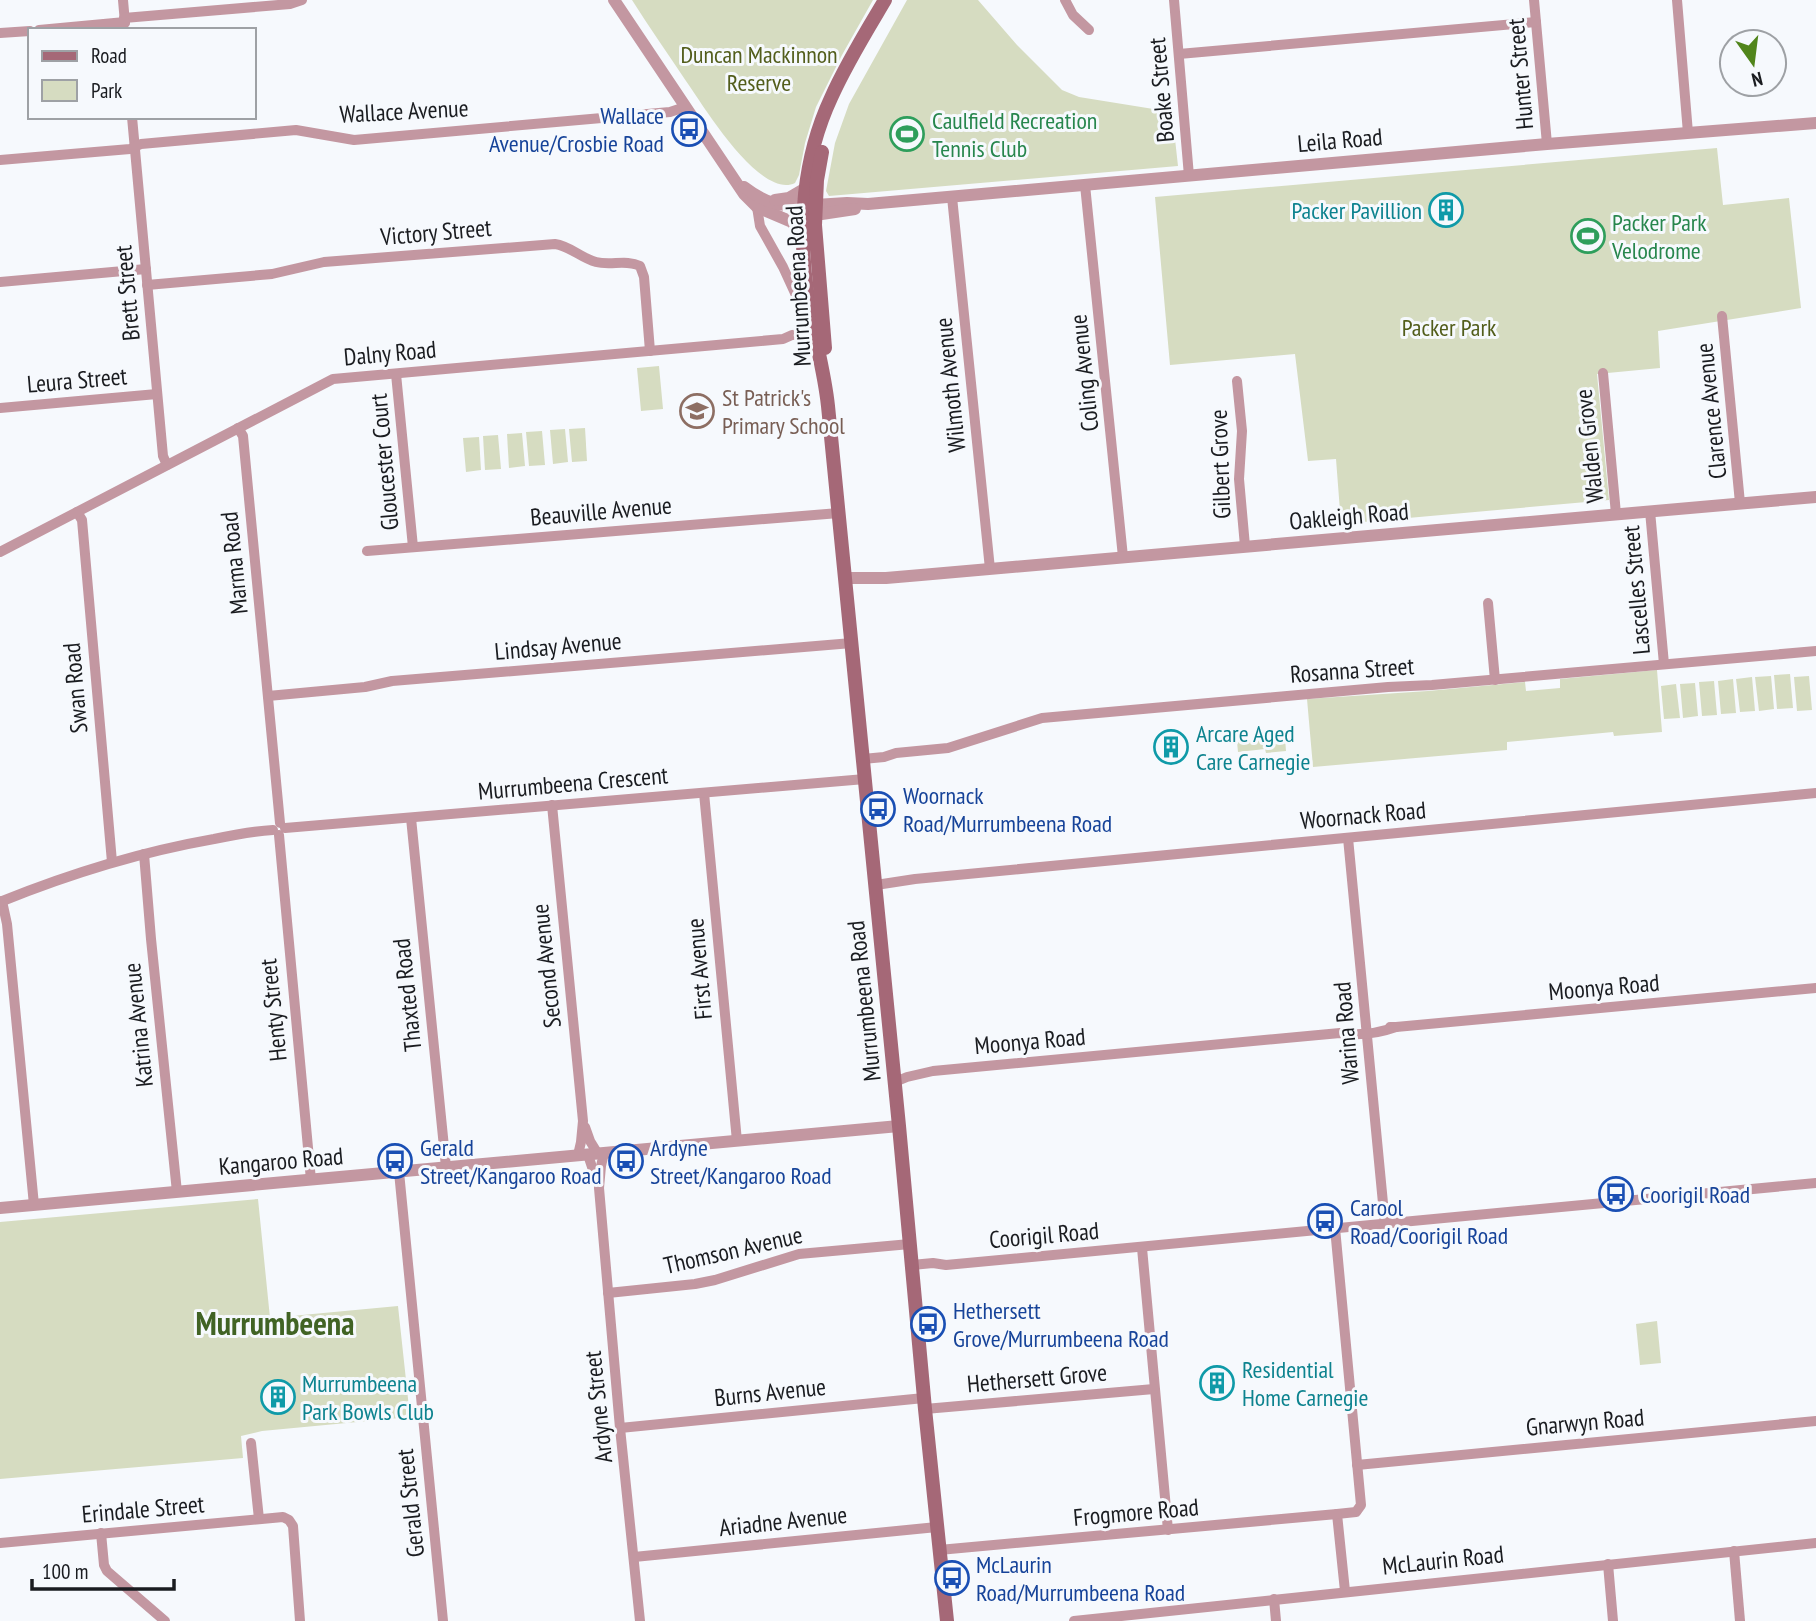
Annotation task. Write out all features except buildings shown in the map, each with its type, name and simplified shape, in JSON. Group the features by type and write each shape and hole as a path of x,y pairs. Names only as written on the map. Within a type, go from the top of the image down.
{"main road":[{"name":"Murrumbeena Road","path":"885,0 825,111 806,188 947,1621"},
{"name":"Murrumbeena Road","path":"820,336 807,295 802,236 822,150 834,114 896,0"}],"street":[{"path":"122,0 125,24"},
{"path":"68,28 125,24 290,4 302,0"},
{"path":"614,0 730,175 751,192 759,203 792,222 802,236"},
{"path":"1065,0 1073,15 1089,30"},
{"name":"Boake Street","path":"1174,0 1189,176"},
{"name":"Hunter Street","path":"1534,0 1547,144"},
{"path":"1677,0 1688,133"},
{"path":"1179,54 1536,22"},
{"path":"0,33 28,31"},
{"name":"Wallace Avenue","path":"0,160 130,149 141,144 296,130 354,140 670,112 685,107"},
{"name":"Brett Street","path":"132,119 157,394 167,465"},
{"name":"Leila Road","path":"759,203 809,209 847,203 868,204 1816,123"},
{"name":"Coling Avenue","path":"1085,185 1123,557"},
{"path":"759,203 787,199 806,188"},
{"name":"Wilmoth Avenue","path":"952,197 990,569"},
{"path":"759,203 760,226 800,304"},
{"name":"Victory Street","path":"147,285 272,274 324,262 555,244 597,263 627,262 640,267 644,277 650,351"},
{"path":"0,282 146,269"},
{"name":"Clarence Avenue","path":"1722,316 1740,503"},
{"name":"Dalny Road","path":"0,552 333,379 783,339 793,341 820,336"},
{"name":"Gloucester Court","path":"397,373 413,547"},
{"name":"Walden Grove","path":"1603,373 1616,514"},
{"name":"Gilbert Grove","path":"1237,380 1242,430 1238,479 1245,546"},
{"name":"Leura Street","path":"0,408 157,394"},
{"name":"Marma Road","path":"238,428 243,436 268,696"},
{"name":"Oakleigh Road","path":"846,582 1816,497"},
{"name":"Lascelles Street","path":"1650,511 1664,664"},
{"name":"Swan Road","path":"77,512 82,520 112,862"},
{"name":"Beauville Avenue","path":"367,551 839,513"},
{"path":"1488,603 1494,680"},
{"name":"Lindsay Avenue","path":"268,696 365,687 392,681 852,643"},
{"name":"Rosanna Street","path":"863,756 884,751 896,753 948,748 1042,718 1816,652"},
{"name":"Henty Street","path":"268,696 311,1180"},
{"name":"Murrumbeena Crescent","path":"1,902 112,862 242,833 865,779"},
{"name":"First Avenue","path":"704,793 737,1141"},
{"name":"Woornack Road","path":"875,882 1816,793"},
{"name":"Second Avenue","path":"552,806 583,1121 581,1142 592,1154"},
{"name":"Thaxted Road","path":"411,818 446,1167"},
{"name":"Warina Road","path":"1348,838 1385,1224"},
{"name":"Katrina Avenue","path":"144,854 177,1192"},
{"path":"1,902 7,924 34,1205"},
{"name":"Moonya Road","path":"894,1076 907,1077 933,1071 1340,1033 1350,1029 1366,1030 1383,1026 1396,1027 1816,988"},
{"name":"Second Avenue","path":"583,1121 592,1154"},
{"name":"Kangaroo Road","path":"0,1208 900,1126"},
{"name":"Ardyne Street","path":"592,1154 599,1188 640,1621"},
{"name":"Gerald Street","path":"399,1172 443,1621"},
{"name":"Coorigil Road","path":"912,1268 934,1270 946,1265 1816,1183"},
{"path":"1335,1228 1360,1505 1356,1512 1337,1514 1345,1591"},
{"name":"Thomson Avenue","path":"608,1293 715,1280 799,1254 910,1244"},
{"path":"1142,1248 1168,1530"},
{"name":"Hethersett Grove","path":"924,1404 1154,1389"},
{"name":"Burns Avenue","path":"620,1428 924,1404"},
{"name":"Gnarwyn Road","path":"1357,1465 1816,1421"},
{"path":"251,1443 259,1519"},
{"name":"Frogmore Road","path":"939,1550 1337,1514"},
{"name":"Erindale Street","path":"0,1543 283,1517 293,1526 300,1621"},
{"name":"Ariadne Avenue","path":"634,1557 937,1527"},
{"path":"101,1533 107,1571 165,1621"},
{"name":"McLaurin Road","path":"1074,1621 1816,1543"},
{"path":"1734,1551 1740,1621"},
{"path":"1608,1564 1613,1621"},
{"path":"1274,1599 1276,1621"}],"green space":[{"name":"Duncan Mackinnon Reserve","path":"632,0 873,0 816,107 795,183 781,184 766,178 750,165 705,109"},
{"path":"907,0 978,0 1017,45 1062,90 1079,97 1172,112 1178,166 829,196 826,191 835,143 849,104"},
{"name":"Packer Park","path":"1717,148 1723,205 1789,198 1801,308 1658,331 1660,368 1597,374 1609,500 1341,524 1336,459 1308,461 1295,354 1170,365 1155,197"},
{"path":"659,366 663,409 641,411 637,368"},
{"path":"585,428 587,461 572,462 569,429"},
{"path":"565,429 568,462 553,464 550,430"},
{"path":"542,431 545,465 529,466 526,432"},
{"path":"522,433 525,466 509,468 507,434"},
{"path":"498,435 501,469 485,470 483,436"},
{"path":"479,437 481,470 466,472 463,438"},
{"path":"1657,670 1662,732 1614,736 1613,732 1507,742 1507,750 1313,767 1307,699 1525,682 1526,691 1560,688 1560,679"},
{"path":"1790,674 1793,708 1777,709 1774,675"},
{"path":"1771,676 1774,709 1759,711 1755,677"},
{"path":"1809,676 1812,710 1797,711 1794,677"},
{"path":"1752,677 1755,711 1740,712 1736,679"},
{"path":"1733,679 1736,713 1721,714 1718,681"},
{"path":"1714,681 1717,715 1702,716 1699,682"},
{"path":"1695,683 1698,716 1683,718 1680,684"},
{"path":"1676,684 1680,718 1664,719 1661,686"},
{"path":"1285,738 1286,751 1266,753 1265,749 1238,752 1237,742"},
{"path":"258,1199 270,1318 398,1306 410,1417 262,1431 241,1436 243,1458 0,1479 0,1222"},
{"path":"1657,1321 1661,1363 1640,1365 1636,1324"}],"place":[{"name":"Wallace Avenue/Crosbie Road","path":"689,129"},
{"name":"Caulfield Recreation Tennis Club","path":"907,134"},
{"name":"Packer Pavillion","path":"1446,210"},
{"name":"Packer Park Velodrome","path":"1588,236"},
{"name":"St Patrick's Primary School","path":"697,411"},
{"name":"Arcare Aged Care Carnegie","path":"1171,747"},
{"name":"Woornack Road/Murrumbeena Road","path":"878,809"},
{"name":"Gerald Street/Kangaroo Road","path":"395,1161"},
{"name":"Ardyne Street/Kangaroo Road","path":"626,1161"},
{"name":"Coorigil Road","path":"1616,1194"},
{"name":"Carool Road/Coorigil Road","path":"1325,1221"},
{"name":"Hethersett Grove/Murrumbeena Road","path":"928,1324"},
{"name":"Residential Home Carnegie","path":"1217,1383"},
{"name":"Murrumbeena Park Bowls Club","path":"278,1397"},
{"name":"McLaurin Road/Murrumbeena Road","path":"952,1578"}],"district":[{"name":"Murrumbeena","path":"275,1323"}]}
